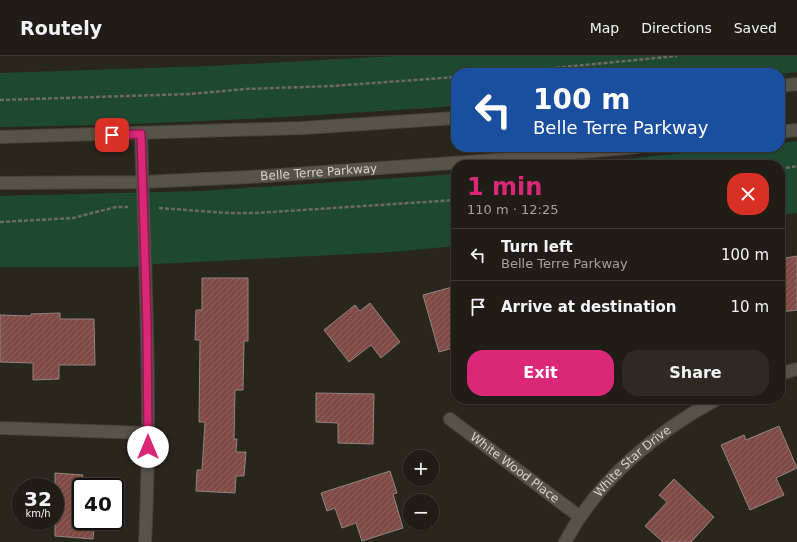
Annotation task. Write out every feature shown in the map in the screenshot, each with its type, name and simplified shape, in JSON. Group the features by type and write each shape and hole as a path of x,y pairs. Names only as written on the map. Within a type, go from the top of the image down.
{"main road":[{"path":"785,85 797,84"},
{"path":"0,137 141,134 302,128 451,118"},
{"path":"785,131 797,130"},
{"path":"141,134 147,325 148,433 145,542"},
{"name":"Belle Terre Parkway","path":"497,160 592,152"},
{"name":"Belle Terre Parkway","path":"0,182 143,182 356,171 451,164"},
{"path":"785,373 797,369"},
{"name":"White Star Drive","path":"565,542 580,517 605,486 638,453 676,424 709,404"},
{"name":"White Wood Place","path":"450,419 580,517"},
{"path":"0,428 148,433"}],"path":[{"path":"553,68 677,56"},
{"path":"0,100 190,94 246,89 339,86 451,77"},
{"path":"785,168 797,166"},
{"path":"166,208 228,213 256,213 451,200"},
{"path":"0,222 73,218 116,207"}],"green space":[{"path":"395,56 797,56 797,72 785,73 785,68 451,68 451,106 228,120 0,127 0,73 211,66"},
{"path":"797,141 797,213 785,214 785,160 617,160 694,152 785,152 785,142"},
{"path":"451,174 451,246 392,252 157,264 132,267 0,267 0,196 200,191"}],"building":[{"path":"797,256 797,310 785,311 785,258"},
{"path":"202,278 248,278 248,341 244,341 243,390 235,390 234,439 237,439 236,452 246,452 244,476 236,476 235,493 196,491 197,470 202,470 205,422 199,422 200,340 195,340 196,310 202,310"},
{"path":"451,287 451,348 439,352 423,295"},
{"path":"370,303 400,342 381,358 371,345 349,362 324,330 355,305 360,311"},
{"path":"60,313 60,319 94,319 95,365 59,365 59,379 33,380 33,363 0,362 0,315 31,316 31,314"},
{"path":"316,393 374,394 373,444 338,443 338,423 316,422"},
{"path":"779,426 797,468 776,478 784,495 750,510 721,445 744,435 746,440"},
{"path":"390,471 397,493 393,494 403,528 362,541 356,523 342,528 335,508 327,511 321,493"},
{"path":"55,473 83,475 82,478 72,478 72,530 94,530 93,539 55,536 55,530 64,530 64,478 55,478"},
{"path":"674,479 714,517 691,542 663,542 645,526 667,502 659,495"}],"route":[{"path":"112,135 141,134 147,325 148,447"}]}
